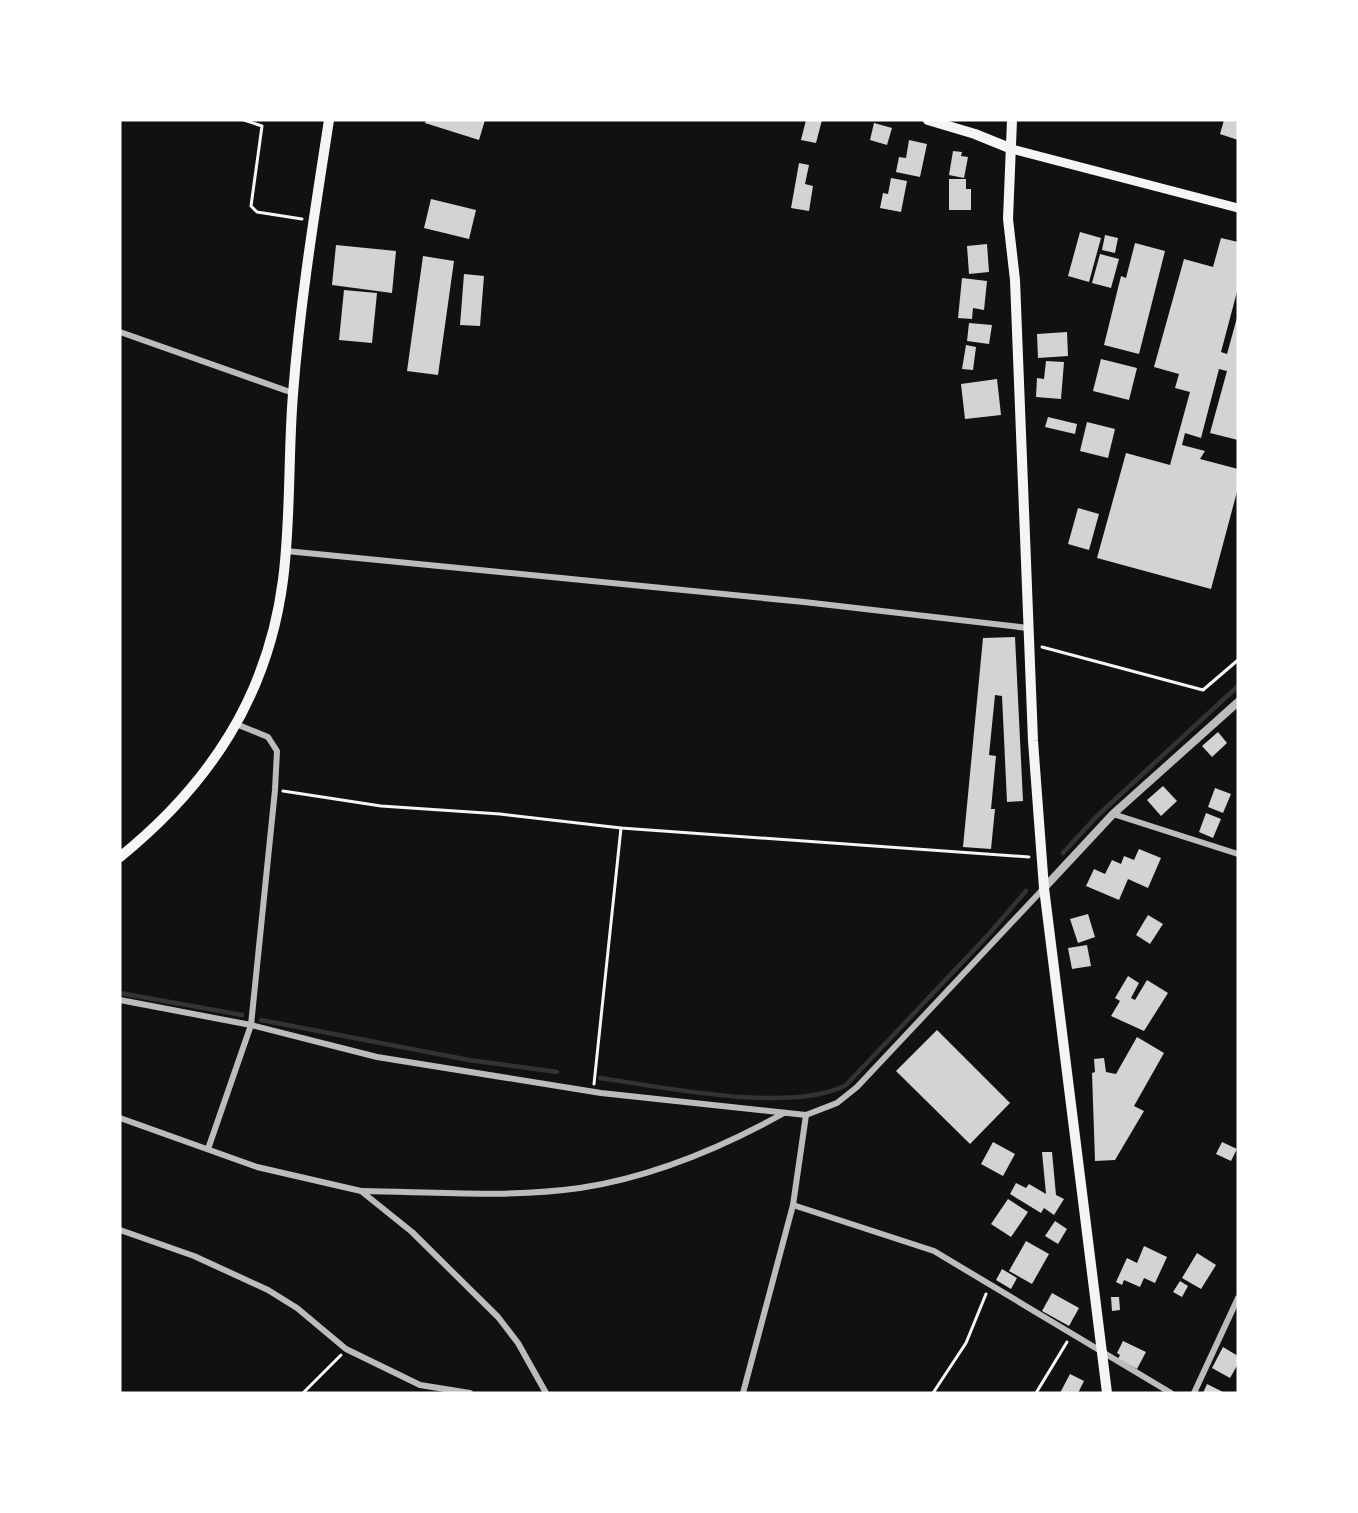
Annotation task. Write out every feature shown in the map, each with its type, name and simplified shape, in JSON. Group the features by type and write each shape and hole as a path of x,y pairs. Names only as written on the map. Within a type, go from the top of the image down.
{"main road":[{"path":"121,854 174,810 199,780 236,724 266,659 283,582 293,393 313,221 329,120"},
{"path":"928,120 975,134 1012,149 1238,208"},
{"path":"1012,120 1008,219 1015,280 1033,741 1044,888 1107,1393"}],"street":[{"path":"120,332 293,393"},
{"path":"286,551 804,602 1028,628"},
{"path":"120,1000 250,1024 377,1057 593,1091 806,1115 837,1103 858,1087 1113,814 1238,702"},
{"path":"208,1149 250,1024 275,790 277,751 268,737 236,724"},
{"path":"1113,814 1238,855"},
{"path":"120,1118 287,1176 361,1191 524,1192 580,1188 631,1178 676,1163 735,1138 785,1113"},
{"path":"743,1393 793,1205 806,1115"},
{"path":"361,1191 412,1232 498,1317 518,1343 546,1393"},
{"path":"793,1205 934,1251 1102,1354 1171,1393"},
{"path":"120,1230 194,1256 268,1290 297,1308 346,1349 420,1385 470,1393"},
{"path":"1194,1393 1238,1298"}],"path":[{"path":"244,120 262,126 250,206 257,212 313,221"},
{"path":"1029,644 1203,690 1238,660"},
{"path":"275,790 381,806 500,814 621,828 1043,859"},
{"path":"593,1091 621,828"},
{"path":"933,1393 966,1343 990,1284"},
{"path":"1036,1393 1071,1335"},
{"path":"303,1393 346,1349"}],"building":[{"path":"426,120 485,120 479,140 425,123"},
{"path":"806,120 822,120 816,143 801,140"},
{"path":"1224,120 1238,120 1238,140 1220,134"},
{"path":"874,123 892,128 887,145 870,140"},
{"path":"909,140 927,144 920,177 896,172 899,157 906,158"},
{"path":"953,151 962,152 961,156 968,157 964,178 949,175"},
{"path":"799,163 809,165 805,184 813,186 809,211 791,208"},
{"path":"891,178 907,181 901,212 880,208 883,193 888,194"},
{"path":"949,179 966,179 966,189 971,189 971,210 949,210"},
{"path":"431,199 476,210 469,239 424,228"},
{"path":"1080,232 1101,238 1089,282 1068,276"},
{"path":"1105,235 1118,238 1115,253 1102,250"},
{"path":"1221,238 1238,242 1238,288 1221,352 1227,354 1238,314 1238,440 1210,433 1227,371 1219,369 1201,438 1185,433 1182,445 1205,451 1200,459 1238,469 1238,488 1211,589 1097,558 1126,453 1170,465 1190,392 1175,388 1179,374 1154,367 1184,259 1213,267"},
{"path":"1135,243 1165,251 1139,354 1104,345 1121,276 1126,278"},
{"path":"987,244 989,272 969,274 967,246"},
{"path":"336,245 396,251 392,293 332,285"},
{"path":"1100,254 1119,259 1111,288 1092,283"},
{"path":"423,256 454,261 438,375 407,371"},
{"path":"464,274 484,276 480,326 460,325"},
{"path":"962,278 987,281 984,310 973,308 972,319 958,318"},
{"path":"344,290 377,293 372,343 339,340"},
{"path":"969,323 992,325 989,344 967,341"},
{"path":"1067,332 1068,356 1038,358 1037,334"},
{"path":"966,345 976,347 973,370 962,369"},
{"path":"1101,359 1137,368 1129,400 1093,391"},
{"path":"1046,361 1064,362 1061,399 1036,397 1037,378 1044,379"},
{"path":"997,379 1001,415 965,419 961,384"},
{"path":"1048,417 1077,424 1075,434 1045,427"},
{"path":"1087,422 1115,429 1108,458 1080,451"},
{"path":"1078,508 1099,514 1089,550 1068,544"},
{"path":"1015,637 1023,801 1007,802 1002,696 995,695 989,755 996,756 991,809 995,809 991,849 963,847 983,638"},
{"path":"1218,732 1227,743 1212,757 1202,746"},
{"path":"1163,786 1177,801 1161,816 1147,800"},
{"path":"1215,788 1231,794 1223,813 1208,807"},
{"path":"1206,813 1221,819 1213,838 1199,832"},
{"path":"1139,849 1161,858 1148,888 1128,879 1119,900 1086,886 1094,869 1105,874 1112,860 1121,864 1124,856 1134,860"},
{"path":"1088,914 1095,937 1078,943 1070,919"},
{"path":"1148,915 1163,924 1150,944 1136,935"},
{"path":"1087,945 1091,966 1072,969 1068,948"},
{"path":"1128,976 1139,983 1131,998 1135,1000 1147,980 1168,993 1144,1031 1111,1016 1120,1001 1115,998"},
{"path":"937,1030 1010,1103 970,1144 896,1071"},
{"path":"1137,1037 1164,1053 1134,1106 1144,1111 1115,1160 1095,1161 1092,1073 1095,1072 1094,1059 1104,1058 1106,1072 1116,1074"},
{"path":"993,1142 1015,1154 1003,1176 981,1164"},
{"path":"1222,1142 1237,1149 1231,1161 1216,1154"},
{"path":"1042,1152 1052,1152 1056,1195 1064,1199 1054,1215 1044,1208 1041,1213 1010,1194 1016,1183 1026,1188 1029,1184 1046,1194"},
{"path":"1008,1199 1028,1212 1011,1237 991,1224"},
{"path":"1055,1221 1067,1229 1058,1244 1045,1236"},
{"path":"1026,1241 1049,1254 1032,1284 1009,1271"},
{"path":"1144,1246 1167,1257 1155,1283 1144,1278 1140,1287 1124,1280 1122,1285 1116,1282 1127,1258 1137,1263"},
{"path":"1197,1253 1216,1265 1201,1289 1182,1278"},
{"path":"1002,1269 1017,1278 1011,1289 996,1280"},
{"path":"1180,1281 1188,1286 1182,1297 1173,1292"},
{"path":"1052,1293 1079,1308 1069,1326 1042,1311"},
{"path":"1111,1297 1119,1297 1120,1310 1112,1311"},
{"path":"1123,1341 1146,1352 1137,1369 1118,1359 1120,1355 1117,1353"},
{"path":"1223,1347 1238,1356 1238,1364 1230,1378 1212,1368"},
{"path":"1070,1374 1084,1381 1078,1393 1060,1393"},
{"path":"1207,1384 1225,1393 1203,1393"}],"waterway":[{"path":"1063,853 1096,817 1238,686"},
{"path":"600,1078 691,1092 761,1098 822,1093 846,1085 989,934 1026,891"},
{"path":"120,993 242,1015"},
{"path":"261,1020 469,1060 557,1072"}]}
